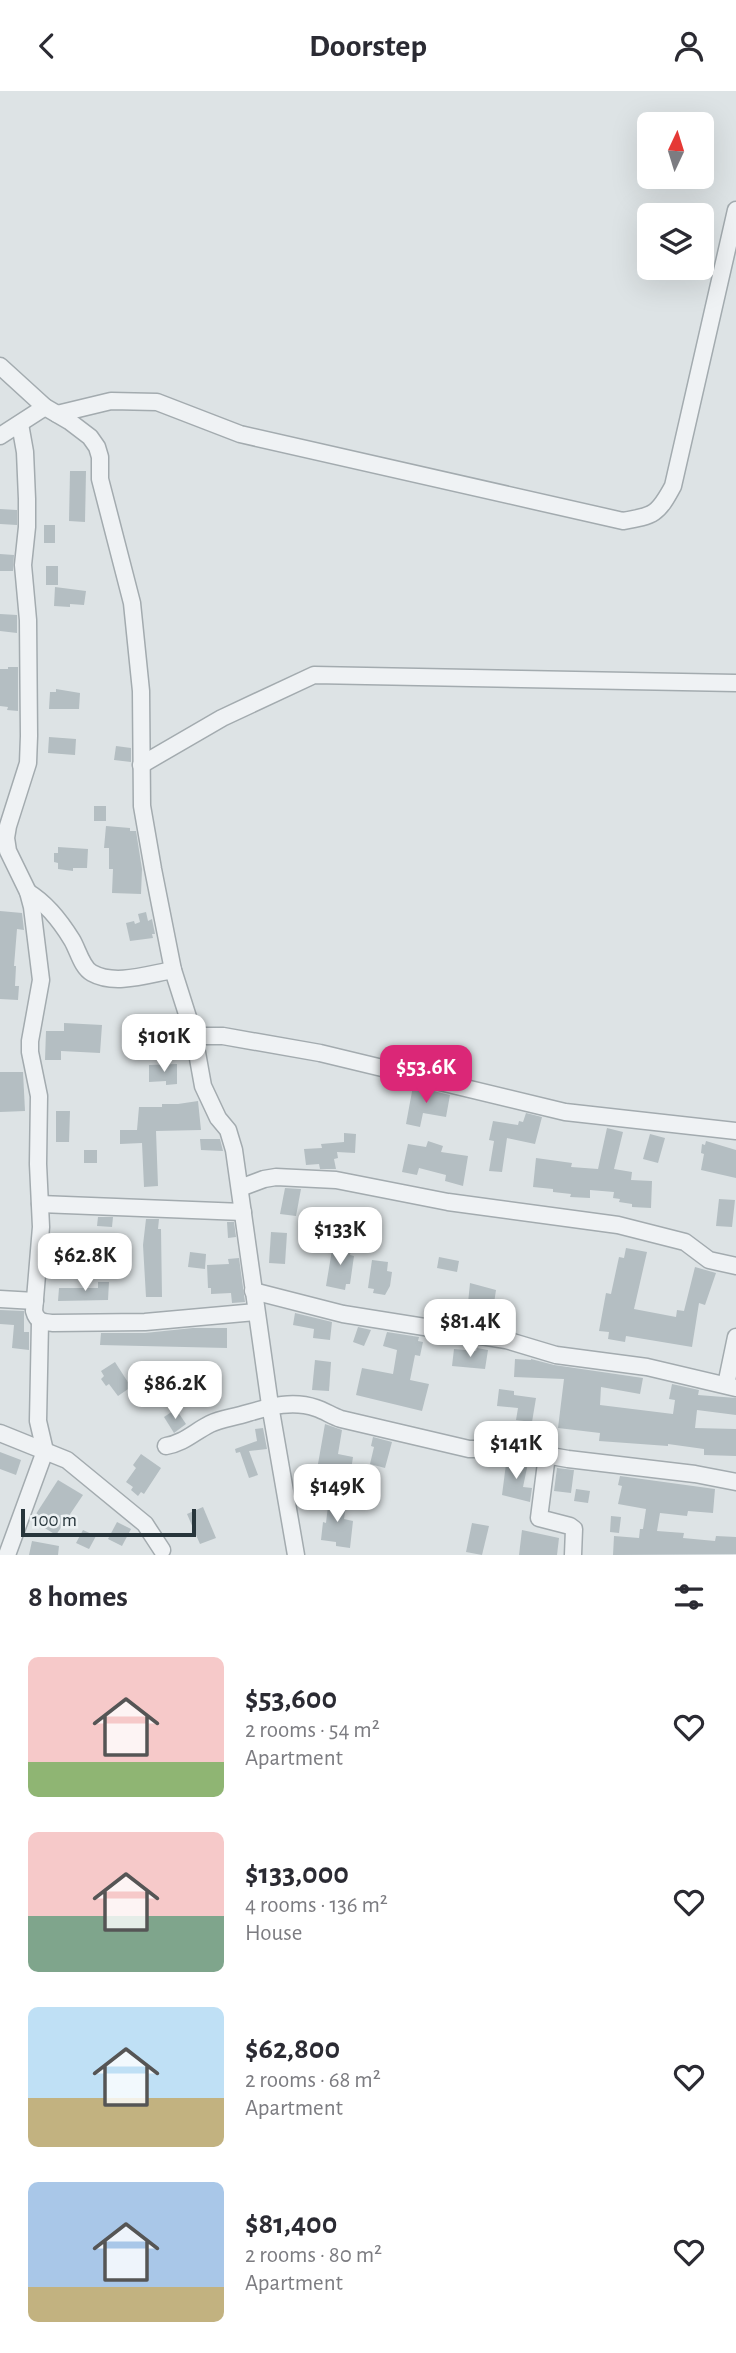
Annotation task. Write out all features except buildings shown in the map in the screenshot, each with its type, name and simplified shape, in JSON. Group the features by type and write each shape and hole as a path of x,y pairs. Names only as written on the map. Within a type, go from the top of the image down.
{"street":[{"path":"0,436 51,411 111,401 157,402 240,434 327,455 623,521 646,517 662,507 673,486 736,210"},
{"path":"0,366 51,411 90,437 100,457 100,479 132,603 141,691 142,806 146,831 173,970 194,1036 203,1086 218,1118 228,1130 234,1150 270,1405 296,1555"},
{"path":"8,1555 45,1451 38,1421 40,1322 34,1311 41,1227 39,1096 30,1041 41,980 28,892 8,851 6,838 28,763 29,736 29,620 23,565 27,499 25,452 20,424"},
{"path":"141,765 222,718 313,674 736,683"},
{"path":"28,892 42,901 71,939 91,973 122,978 173,970"},
{"path":"194,1036 223,1036 320,1053 565,1112 736,1131"},
{"path":"240,1188 276,1177 336,1180 448,1202 618,1225 685,1242 709,1260 736,1266"},
{"path":"40,1204 243,1212"},
{"path":"253,1291 343,1314 506,1340 556,1355 647,1367 731,1386 736,1337"},
{"path":"0,1299 35,1301"},
{"path":"40,1322 145,1322 256,1312"},
{"path":"166,1446 180,1443 225,1418 270,1405 304,1405 351,1422 469,1450 512,1449 736,1482"},
{"path":"0,1433 67,1460 145,1524 163,1553"},
{"path":"547,1455 539,1518 574,1529 573,1555"}]}
